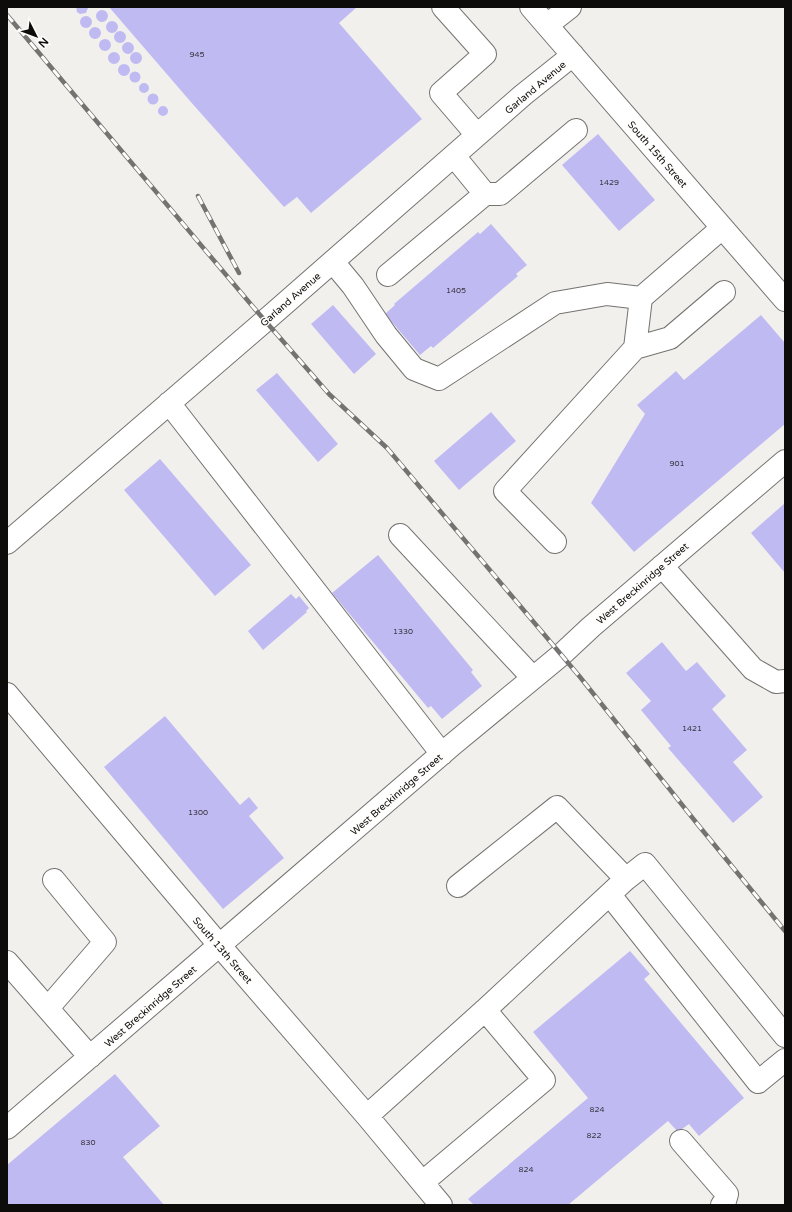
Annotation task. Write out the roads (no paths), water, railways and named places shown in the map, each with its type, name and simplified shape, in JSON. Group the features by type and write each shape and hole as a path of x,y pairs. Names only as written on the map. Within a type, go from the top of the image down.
{"street":[{"path":"443,7 485,54 441,93 478,135"},
{"name":"South 15th Street","path":"531,7 785,300"},
{"path":"547,25 570,7"},
{"name":"Garland Avenue","path":"7,543 333,262 523,95 573,55"},
{"path":"388,275 485,194 500,194 576,130"},
{"path":"454,156 485,194"},
{"path":"635,348 641,298 722,228"},
{"path":"333,262 353,286 386,335 414,369 439,379 555,303 607,294 641,298"},
{"path":"555,542 505,492 635,348 670,338 724,292"},
{"path":"169,403 442,754"},
{"name":"West Breckinridge Street","path":"7,1128 785,461"},
{"path":"400,535 533,678"},
{"path":"662,566 753,669 776,682 785,681"},
{"name":"South 13th Street","path":"7,694 220,946 367,1116 441,1205"},
{"path":"458,886 557,806 626,879"},
{"path":"367,1116 485,1010 626,879 645,864 785,1036"},
{"path":"48,1008 106,942 54,880"},
{"path":"610,895 758,1082 785,1060"},
{"path":"7,962 90,1057"},
{"path":"423,1182 544,1080 485,1010"},
{"path":"681,1141 727,1194 722,1205"}],"railway":[{"path":"7,15 254,308 329,394 387,448 580,677 785,931"},
{"path":"198,196 239,273"}]}
